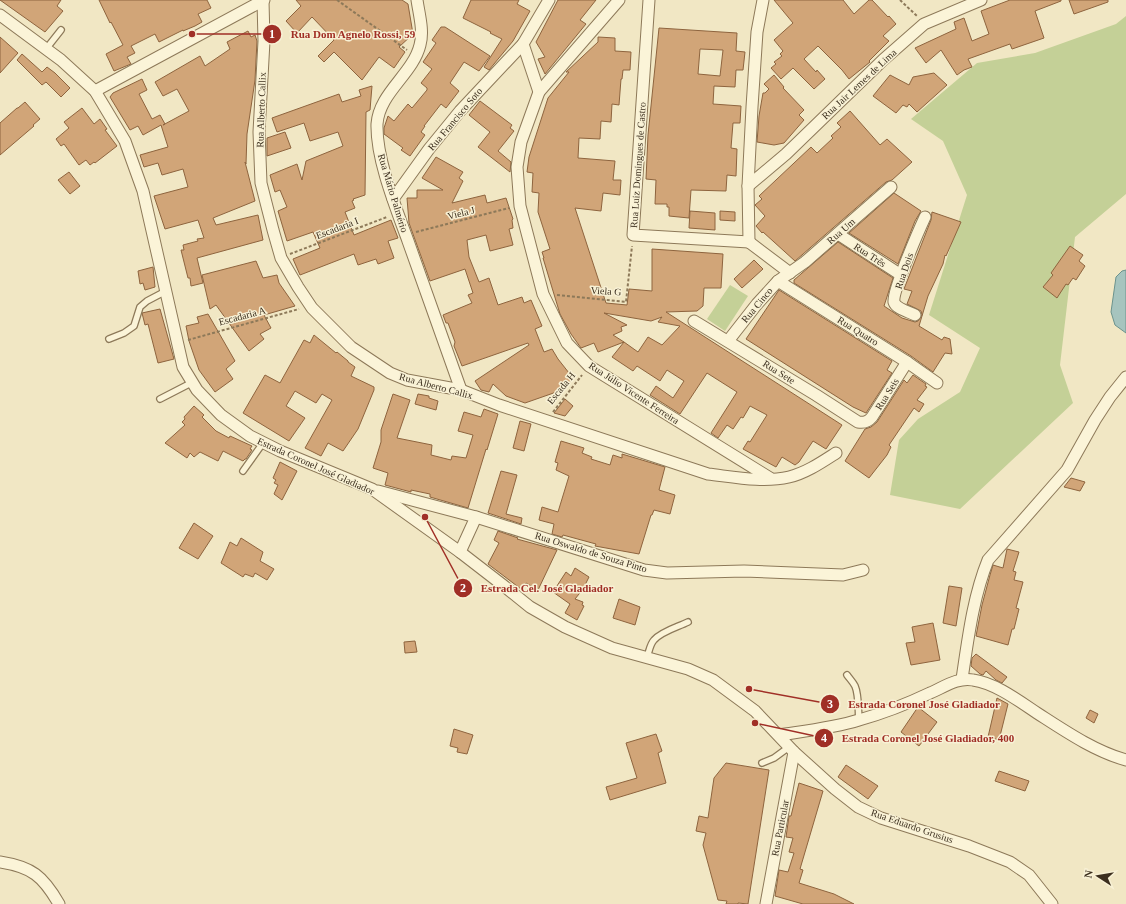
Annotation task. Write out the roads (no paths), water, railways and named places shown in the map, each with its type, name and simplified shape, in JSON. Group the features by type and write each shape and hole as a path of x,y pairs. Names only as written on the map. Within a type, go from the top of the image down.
{"street":[{"name":"Rua Mário Palmério","path":"417,0 422,32 421,44 416,56 383,105 378,122 378,140 380,154 393,199 461,390"},
{"path":"539,92 523,44 549,0"},
{"path":"539,92 619,0"},
{"name":"Rua Luiz Domingues de Castro","path":"649,0 633,235 749,242"},
{"path":"763,0 757,32 748,186 749,242 790,273"},
{"name":"Rua Jair Lemes de Lima","path":"748,186 786,154 883,60 924,24 981,0"},
{"path":"95,91 264,1"},
{"name":"Rua Alberto Callix","path":"264,1 264,41 259,132 262,183 273,230 282,258 298,288 312,308 351,347 390,373 407,380 461,390 499,405 708,474 771,479 790,477 807,470 836,453"},
{"name":"Estrada Coronel José Gladiador","path":"0,15 61,60 95,91 125,141 143,191 183,367 198,390 221,415 250,436 263,443 372,489 460,552 536,611 565,627 612,648 688,669 713,680 755,711 779,736"},
{"name":"Rua Francisco Soto","path":"393,199 429,149 460,111 523,44"},
{"name":"Rua Júlio Vicente Ferreira","path":"539,92 521,142 517,168 520,206 543,294 567,343 589,366 771,479"},
{"name":"Rua Um","path":"790,273 838,234 891,187"},
{"name":"Rua Dois","path":"915,315 898,307 894,303 901,275 925,217"},
{"name":"Rua Três","path":"838,234 901,275"},
{"name":"Rua Cinco","path":"728,341 757,304 778,281 790,273"},
{"name":"Rua Quatro","path":"778,281 907,362 937,383"},
{"name":"Rua Sete","path":"694,321 816,395 852,420 864,422"},
{"name":"Rua Seis","path":"864,422 872,417 907,362"},
{"path":"962,679 977,594 988,560 1067,470 1110,396 1126,377"},
{"name":"Rua Oswaldo de Souza Pinto","path":"372,489 476,517 644,570 666,573 744,571 844,575 863,570"},
{"path":"460,552 476,517"},
{"path":"779,736 821,729 859,720 905,705 962,679 973,680 986,684 1014,698 1061,729 1115,757 1126,760"},
{"name":"Rua Eduardo Grusius","path":"779,736 792,750 835,789 858,807 881,818 969,846 1010,862 1029,875 1052,904"},
{"name":"Rua Particular","path":"766,904 792,750"},
{"path":"0,862 19,866 34,873 49,887 59,904"}],"lane":[{"path":"46,49 61,30"},
{"path":"109,339 124,333 134,326 140,307 147,301 166,291"},
{"path":"160,399 192,382"},
{"path":"243,471 263,443"},
{"path":"647,658 654,639 661,634 688,622"},
{"path":"847,675 855,686 858,697 857,706 859,720"},
{"path":"762,762 792,750"}],"water":[{"path":"1126,270 1126,333 1115,325 1111,312 1116,277 1122,271"}],"place":[{"name":"Rua Dom Agnelo Rossi, 59","path":"192,34"},
{"name":"Estrada Cel. José Gladiador","path":"425,517"},
{"name":"Estrada Coronel José Gladiador","path":"749,689"},
{"name":"Estrada Coronel José Gladiador, 400","path":"755,723"}]}
